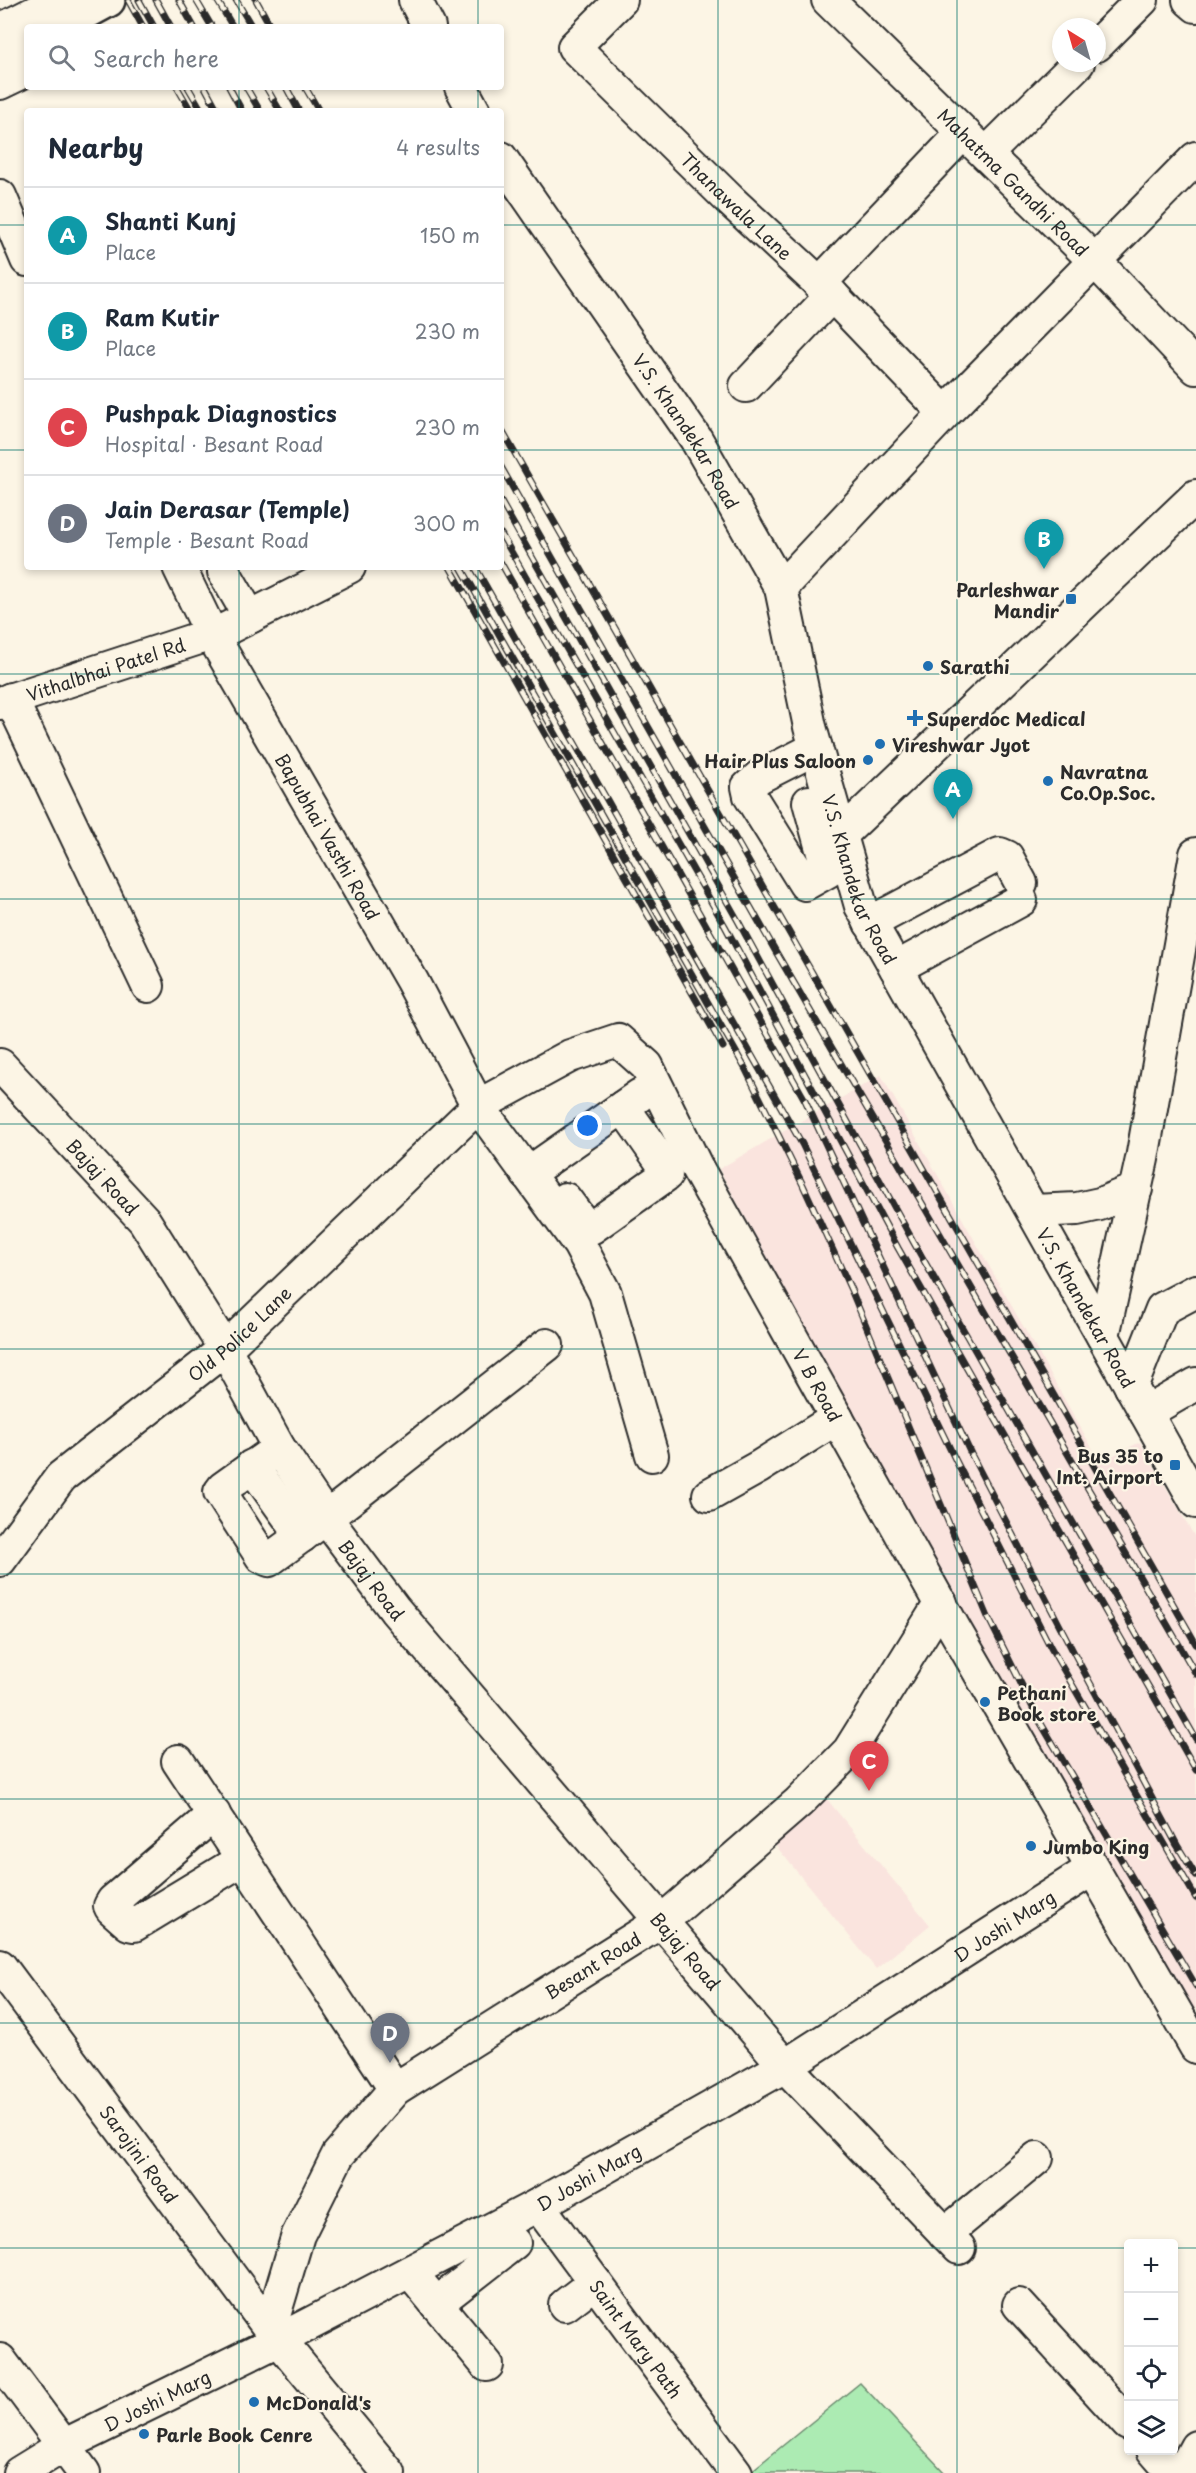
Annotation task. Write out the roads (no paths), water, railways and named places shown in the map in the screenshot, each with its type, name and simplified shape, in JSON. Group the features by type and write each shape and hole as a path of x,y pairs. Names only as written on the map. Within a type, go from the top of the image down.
{"main road":[{"path":"64,24 108,0"},
{"path":"0,58 24,46"}],"street":[{"path":"0,30 60,0"},
{"path":"415,0 427,24"},
{"name":"Thanawala Lane","path":"621,0 574,47 732,202 825,289 945,413"},
{"name":"Mahatma Gandhi Road","path":"828,0 1096,262 1196,368"},
{"path":"1106,36 1142,0"},
{"path":"1189,0 1196,6"},
{"path":"0,83 24,71"},
{"path":"986,154 1069,72"},
{"path":"463,90 472,108"},
{"path":"746,386 825,289 963,133"},
{"path":"781,588 945,413 1196,158"},
{"name":"V.S. Khandekar Road","path":"504,162 696,439 781,588 807,752 839,855 861,906 1196,1502"},
{"path":"0,196 24,253"},
{"path":"807,752 752,782 748,788 805,884 809,884 1196,496"},
{"path":"184,579 224,570"},
{"path":"228,570 250,617"},
{"name":"Vithalbhai Patel Rd","path":"6,701 224,630 343,570"},
{"name":"Bapubhai Vasthi Road","path":"184,579 211,633 411,981 478,1106"},
{"path":"6,701 148,986"},
{"path":"870,923 1000,854 1007,857 1021,892 896,968"},
{"path":"1103,1336 1136,1188 1196,854"},
{"name":"Old Police Lane","path":"0,1560 61,1477 225,1349 478,1106 570,1056 618,1041 647,1066 656,1084"},
{"name":"Bajaj Road","path":"0,1065 144,1220 225,1349 279,1448 314,1527 395,1610 785,2066 954,2235"},
{"path":"533,1169 656,1084"},
{"name":"V B Road","path":"656,1084 696,1166 940,1603 1196,2047"},
{"path":"478,1106 586,1227 594,1227 666,1175 665,1167 623,1107"},
{"path":"533,1169 579,1244 605,1293 652,1455"},
{"path":"1033,1211 1077,1209 1100,1204 1136,1188"},
{"path":"1196,1291 1162,1309 1139,1400 1196,1384"},
{"path":"279,1448 220,1492 262,1557 268,1560 314,1527 547,1345"},
{"path":"709,1495 837,1418"},
{"path":"252,1467 314,1527"},
{"name":"Besant Road","path":"275,2335 298,2235 338,2155 395,2089 662,1921 799,1802 849,1751 940,1603"},
{"path":"178,1761 211,1816 395,2089"},
{"path":"211,1816 113,1901 110,1906 112,1909 129,1924 134,1925 241,1860"},
{"name":"D Joshi Marg","path":"19,2473 63,2446 275,2335 410,2272 509,2238 538,2205 785,2066 1092,1869"},
{"name":"Sarojini Road","path":"0,1966 275,2335 389,2473"},
{"path":"911,2178 954,2235 1037,2158"},
{"name":"Saint Mary Path","path":"538,2205 736,2473"},
{"path":"436,2304 509,2238"},
{"path":"410,2272 487,2366"},
{"path":"564,2305 595,2282"},
{"path":"1019,2305 1124,2420"},
{"path":"0,2360 84,2473"},
{"path":"1182,2473 1196,2447"},
{"path":"1157,2455 1173,2473"}],"railway":[{"path":"128,0 141,24"},
{"path":"139,0 152,24"},
{"path":"156,0 169,24"},
{"path":"179,0 192,24"},
{"path":"196,0 210,24"},
{"path":"217,0 231,24"},
{"path":"236,0 250,24"},
{"path":"256,0 269,24"},
{"path":"179,90 189,108"},
{"path":"190,90 200,108"},
{"path":"207,90 216,108"},
{"path":"231,90 240,108"},
{"path":"248,90 258,108"},
{"path":"268,90 278,108"},
{"path":"288,90 297,108"},
{"path":"307,90 317,108"},
{"path":"504,434 1196,1644"},
{"path":"504,472 776,952 1196,1674"},
{"path":"504,507 737,919 914,1243 1196,1739"},
{"path":"504,539 725,926 898,1248 1196,1770"},
{"path":"504,568 805,1100 971,1454 1074,1653 1196,1876"},
{"path":"452,570 723,1047"},
{"path":"463,570 745,1068 803,1185 852,1292 988,1617 1039,1720 1196,1986"},
{"path":"477,570 802,1144 956,1461 1051,1648 1196,1898"}],"place":[{"name":"Ram Kutir","path":"1044,569"},
{"name":"Parleshwar Mandir","path":"1071,599"},
{"name":"Sarathi","path":"928,666"},
{"name":"Superdoc Medical","path":"915,718"},
{"name":"Vireshwar Jyot","path":"880,744"},
{"name":"Hair Plus Saloon","path":"868,760"},
{"name":"Navratna Co.Op.Soc.","path":"1048,781"},
{"name":"Shanti Kunj","path":"953,819"},
{"name":"Bus 35 to Int. Airport","path":"1175,1465"},
{"name":"Pethani Book store","path":"985,1702"},
{"name":"Pushpak Diagnostics","path":"869,1791"},
{"name":"Jumbo King","path":"1031,1846"},
{"name":"Jain Derasar (Temple)","path":"390,2063"},
{"name":"McDonald's","path":"254,2402"},
{"name":"Parle Book Cenre","path":"144,2434"}]}
